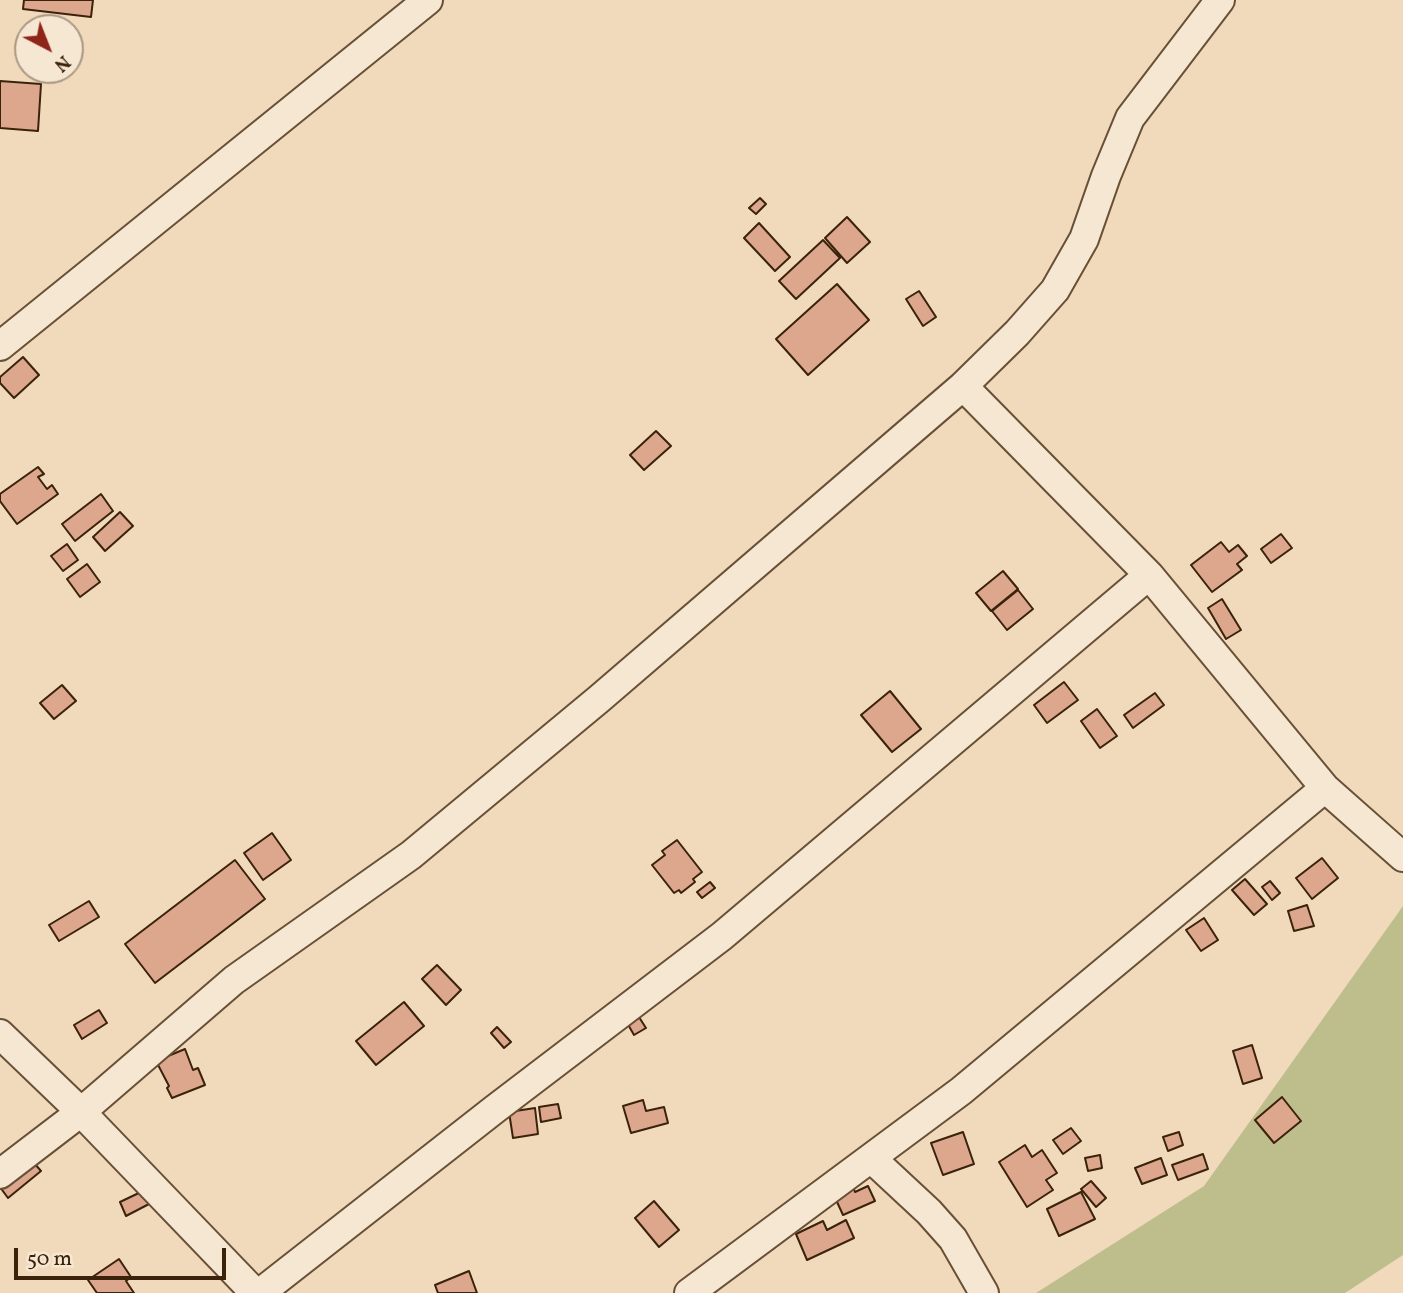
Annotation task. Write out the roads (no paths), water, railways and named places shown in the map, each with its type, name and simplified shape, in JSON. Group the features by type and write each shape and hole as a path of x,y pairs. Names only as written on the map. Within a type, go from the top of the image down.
{"street":[{"path":"0,346 428,0"},
{"path":"0,1174 81,1112 234,980 411,855 609,690 963,386 1017,333 1055,290 1084,239 1130,118 1220,0"},
{"path":"963,386 1149,575 1325,788 1403,857"},
{"path":"0,1034 81,1112 258,1293 722,936 1149,575"},
{"path":"689,1293 961,1091 1325,788"},
{"path":"871,1158 953,1239 984,1293"}]}
